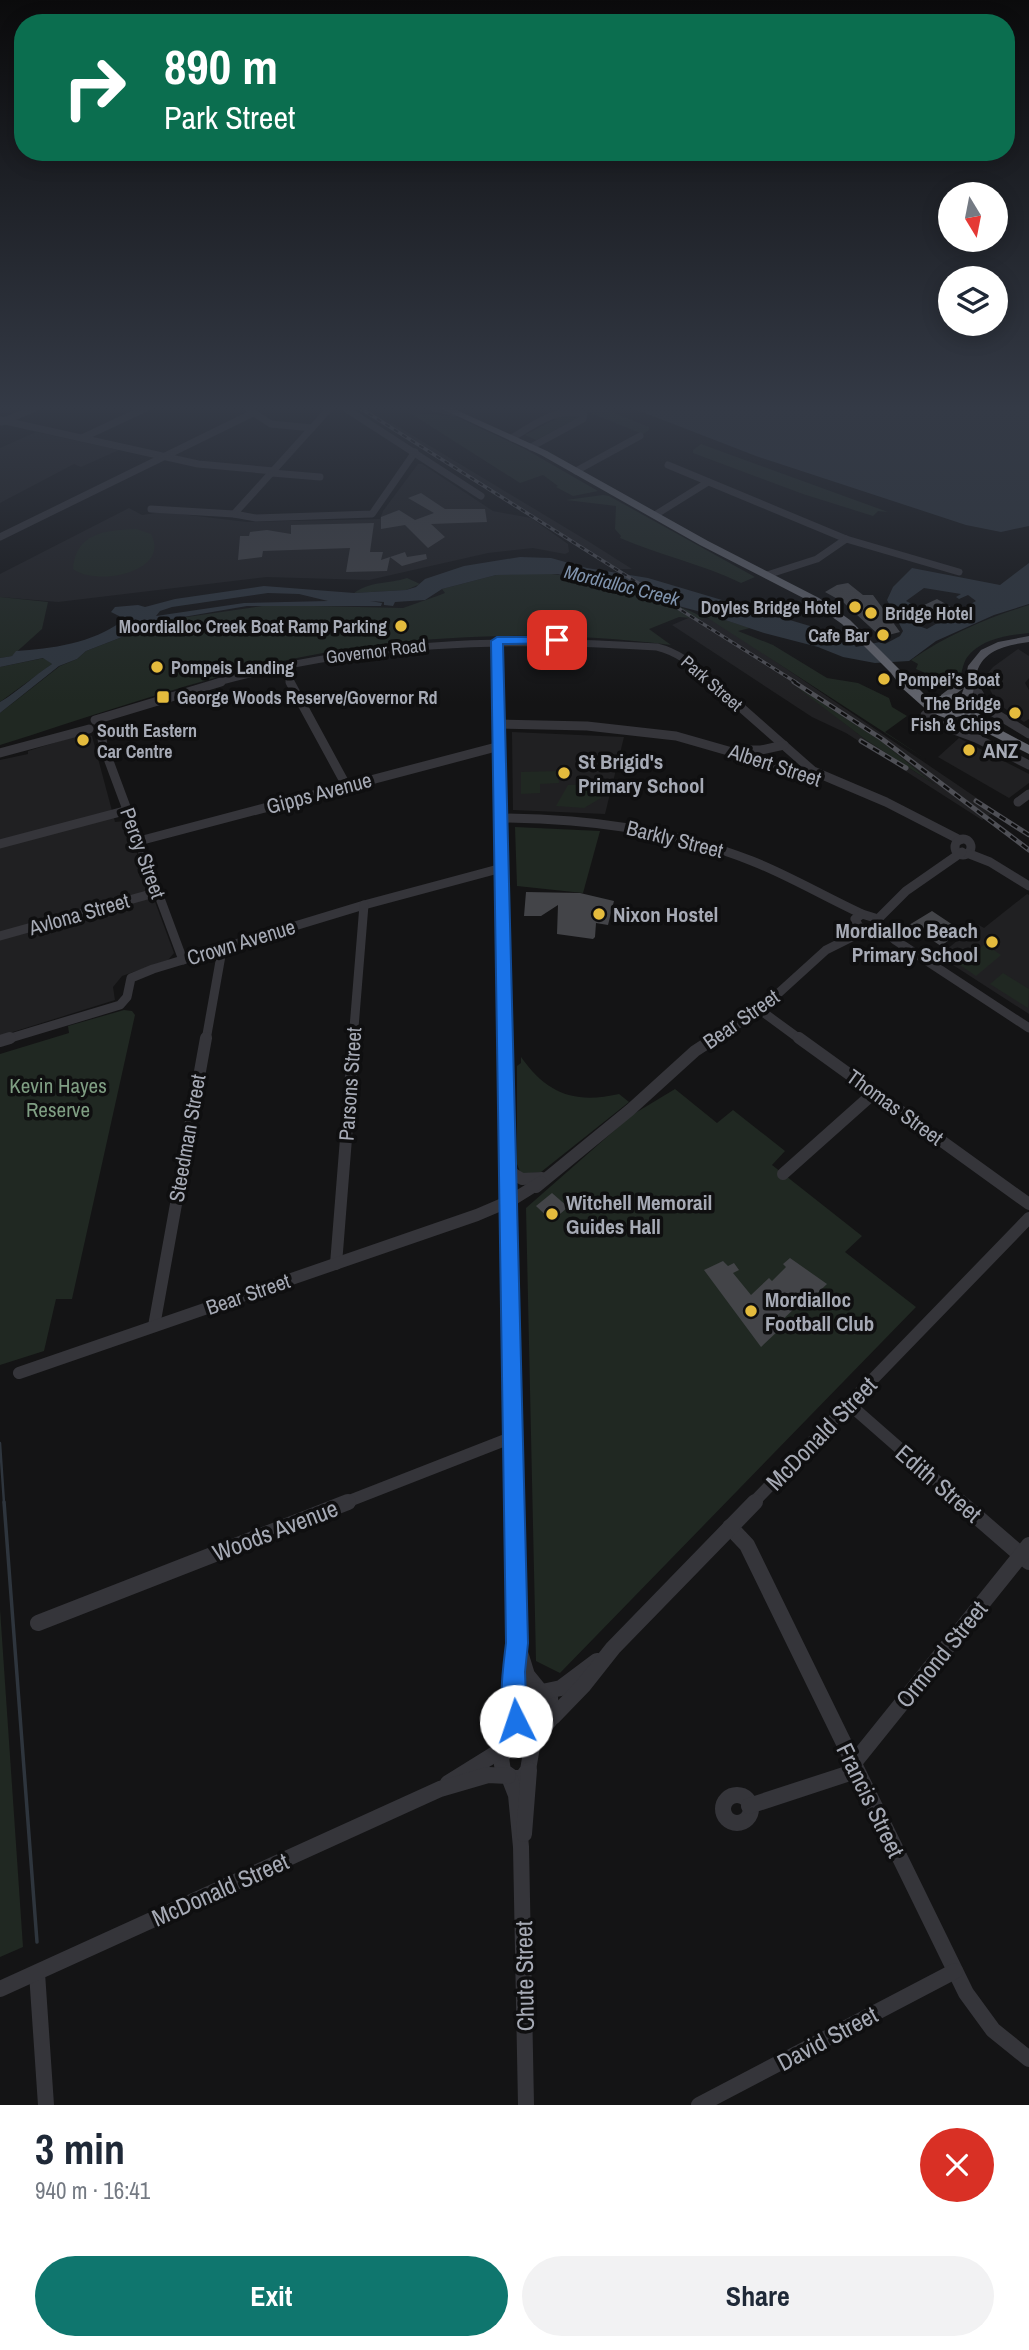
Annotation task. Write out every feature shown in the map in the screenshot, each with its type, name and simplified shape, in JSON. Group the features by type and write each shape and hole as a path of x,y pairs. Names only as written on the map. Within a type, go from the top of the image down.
{"highway":[{"path":"639,506 824,606 868,643 906,685 936,711 989,729 1029,750"},
{"path":"892,667 955,700 989,729"},
{"path":"936,711 933,700 945,697"},
{"path":"936,711 957,715 962,707"}],"main road":[{"path":"962,707 970,692 972,667 982,654 1006,642 1029,639"},
{"path":"945,697 970,679"}],"street":[{"path":"0,537 63,506"},
{"path":"234,514 241,506"},
{"path":"151,509 166,508 266,518 369,515 379,506"},
{"path":"655,515 669,506"},
{"path":"767,506 846,539 959,572"},
{"path":"767,575 817,559 846,539"},
{"path":"497,643 517,1643 513,1672 515,1730 509,1744"},
{"name":"Governor Road","path":"0,753 283,668 386,653 497,643"},
{"name":"Park Street","path":"497,643 585,646 667,653 681,661 818,775"},
{"path":"283,668 346,785"},
{"path":"970,679 988,709 1029,734"},
{"path":"936,711 926,715 931,722 975,738 1029,765"},
{"name":"Albert Street","path":"499,724 617,729 734,750 818,775 886,802 1029,886"},
{"name":"Percy Street","path":"93,726 103,745 183,960"},
{"path":"989,729 1029,734"},
{"name":"Gipps Avenue","path":"139,841 499,746"},
{"path":"734,750 757,751 780,746"},
{"path":"1015,758 1029,759"},
{"path":"1018,802 1029,794"},
{"path":"0,845 128,810"},
{"name":"Barkly Street","path":"502,818 598,822 686,839 773,869 837,903 1029,1028"},
{"path":"867,922 962,848"},
{"name":"Crown Avenue","path":"0,1041 120,1005 127,997 131,978 364,905 502,867"},
{"name":"Avlona Street","path":"0,936 158,892"},
{"name":"Parsons Street","path":"336,1264 364,905"},
{"name":"Bear Street","path":"19,1373 509,1207 630,1110 695,1051 760,1010 813,960 867,922"},
{"name":"Steedman Street","path":"155,1326 222,950"},
{"name":"Thomas Street","path":"760,1010 1029,1204"},
{"path":"783,1174 875,1093"},
{"path":"509,1171 524,1180 543,1180"},
{"name":"McDonald Street","path":"530,1761 533,1742 613,1648 1029,1218"},
{"name":"Edith Street","path":"849,1404 1026,1554"},
{"name":"Woods Avenue","path":"38,1623 513,1437"},
{"name":"Francis Street","path":"730,1527 747,1545 955,1971 979,2014 996,2034 1029,2059"},
{"name":"Ormond Street","path":"855,1767 1026,1554"},
{"path":"517,1643 527,1675 552,1702 553,1717"},
{"name":"McDonald Street","path":"515,1711 520,1696 530,1690 563,1687 613,1648"},
{"name":"McDonald Street","path":"0,1989 440,1789 509,1744"},
{"name":"Chute Street","path":"509,1744 501,1761 516,1795 522,1847 527,2105"},
{"path":"509,1776 524,1777 530,1761"},
{"name":"Chute Street","path":"522,1847 530,1761"},
{"path":"749,1806 855,1767"},
{"name":"McDonald Street","path":"440,1789 493,1774 509,1776"},
{"name":"David Street","path":"699,2105 955,1971"},
{"path":"37,1973 46,2105"}],"shaded area":[{"path":"387,506 486,506 493,511 531,518 568,544 569,552 565,554 533,548 488,553 369,580 266,577 58,602 0,597 0,574 129,508 142,515 163,512 247,522 380,519"},
{"path":"513,506 530,506 632,569 614,569"},
{"path":"693,616 713,619 996,811 982,820 846,733 812,717 672,625","holes":["810,696 881,741 934,784 866,740"]},
{"path":"1018,649 1029,656 1029,678 1025,683 1029,690 1029,719 1024,722 997,703 987,684 994,674 988,673 993,667"},
{"name":"St Brigid's Primary School","path":"512,732 624,737 605,814 513,810"},
{"path":"82,734 92,736 115,822 125,821 174,953 168,960 122,976 113,987 115,1000 0,1036 0,760 28,754 28,751"},
{"path":"959,738 1029,774 1029,783 1009,798 938,757"},
{"name":"Mordialloc Beach Primary School","path":"1027,894 1029,1014 939,956 977,924 984,928"}],"green space":[{"path":"616,506 627,506 755,577 741,583 620,538 615,529"},
{"path":"842,506 872,506 888,512 878,511 873,516"},
{"path":"136,529 151,534 154,547 151,558 141,567 114,576 84,574 73,569 79,548 86,541 103,533"},
{"path":"539,573 571,577 666,602 705,619 679,617 649,629 671,645 512,636 405,642 300,657 186,686 0,745 0,713 60,666 77,659 86,651 166,620 269,605 403,608 445,593 442,589 496,575"},
{"path":"407,578 420,584 406,590 354,593 373,585"},
{"path":"0,597 48,602 42,629 12,656 0,658"},
{"path":"1029,605 1029,633 1003,637 978,647 966,659 956,686 916,669 918,664 911,660 968,628"},
{"path":"697,611 750,628 738,631 773,645 827,678 858,683 889,698 892,707 907,716 885,732 927,760"},
{"path":"44,658 52,664 0,702 0,667"},
{"path":"794,685 881,741 934,784 866,740"},
{"path":"558,771 559,783 540,784 540,793 521,794 521,772"},
{"path":"596,784 601,798 584,808 556,806 568,785"},
{"path":"515,827 600,831 583,893 517,886"},
{"path":"985,944 1001,955 976,976 960,965"},
{"path":"1003,973 1029,989 1028,1008 990,984"},
{"name":"Kevin Hayes Reserve","path":"124,1010 132,1011 135,1015 72,1299 56,1299 44,1351 0,1365 0,1054 69,1033 68,1026"},
{"path":"521,1057 541,1080 563,1093 589,1098 619,1094 629,1102 541,1172 521,1174 517,1164 517,1066 521,1063"},
{"path":"675,1089 717,1123 733,1110 785,1151 772,1165 862,1236 845,1252 916,1307 560,1673 536,1661 526,1208 632,1115"},
{"path":"0,1609 23,1947 0,1957"}],"water":[{"path":"909,506 1029,506 1029,526 1001,532 966,525"},
{"name":"Mordialloc Creek","path":"520,557 551,558 587,568 648,578 847,637 856,647 880,642 885,644 900,636 903,631 887,600 893,587 912,568 1000,585 1029,563 1029,604 994,615 936,641 909,661 875,663 843,657 701,612 558,574 496,575 442,589 425,600 395,602 393,606 384,605 384,602 370,601 382,603 381,606 247,606 166,620 86,651 77,659 59,666 0,713 0,702 52,664 43,658 0,667 0,658 12,656 16,651 43,649 98,635 122,621 111,612 115,607 145,607 175,599 264,586 354,593 406,590 416,587 425,579 464,566","holes":["924,588 961,594 956,597 959,599 968,595 976,601 927,629 919,626 907,608 912,604 906,601","268,593 299,594 328,601 244,603 156,616 160,611 172,607"]}],"building":[{"path":"422,506 485,509 487,522 431,524 445,537 428,548 405,525 381,529 381,517 399,510 415,520 434,513"},
{"path":"374,523 370,552 383,552 381,560 390,557 387,571 346,572 350,548 263,551 262,557 238,560 240,536 249,536 250,532 267,530 291,534 291,525"},
{"path":"405,552 407,557 426,554 427,559 402,566 390,557"},
{"name":"Bridge Hotel","path":"848,583 863,595 873,595 900,632 881,637 843,602 825,592 837,585"},
{"path":"937,599 953,608 938,615 922,606"},
{"name":"Nixon Hostel","path":"526,892 580,893 614,901 608,925 596,923 593,939 557,934 558,905 541,916 524,916"},
{"path":"932,911 953,925 940,934 949,940 941,946 909,925"},
{"name":"Witchell Memorail Guides Hall","path":"552,1193 568,1207 552,1221 536,1206"},
{"path":"790,1258 827,1284 802,1308 798,1305 776,1326 780,1329 761,1347 704,1270 723,1261 728,1266 734,1263 739,1270 733,1273 751,1295 769,1278 772,1281 786,1267 783,1264"}],"waterway":[{"path":"0,1443 4,1503"},
{"path":"4,1502 37,1942"}],"railway":[{"path":"516,506 797,683"},
{"path":"794,682 882,739 1029,850"},
{"path":"861,741 906,768"},
{"path":"976,801 1029,835"}],"place":[{"name":"Doyles Bridge Hotel","path":"855,607"},
{"name":"Bridge Hotel","path":"871,613"},
{"name":"Moordialloc Creek Boat Ramp Parking","path":"401,626"},
{"name":"Cafe Bar","path":"883,635"},
{"name":"Pompeis Landing","path":"157,667"},
{"name":"Pompei’s Boat","path":"884,679"},
{"name":"George Woods Reserve/Governor Rd","path":"163,697"},
{"name":"The Bridge Fish & Chips","path":"1015,713"},
{"name":"South Eastern Car Centre","path":"83,740"},
{"name":"ANZ","path":"969,750"},
{"name":"St Brigid's Primary School","path":"564,773"},
{"name":"Nixon Hostel","path":"599,914"},
{"name":"Mordialloc Beach Primary School","path":"992,942"},
{"name":"Witchell Memorail Guides Hall","path":"552,1214"},
{"name":"Mordialloc Football Club","path":"751,1311"}],"route":[{"path":"516,1721 513,1692 517,1643 497,641 557,640"}]}
